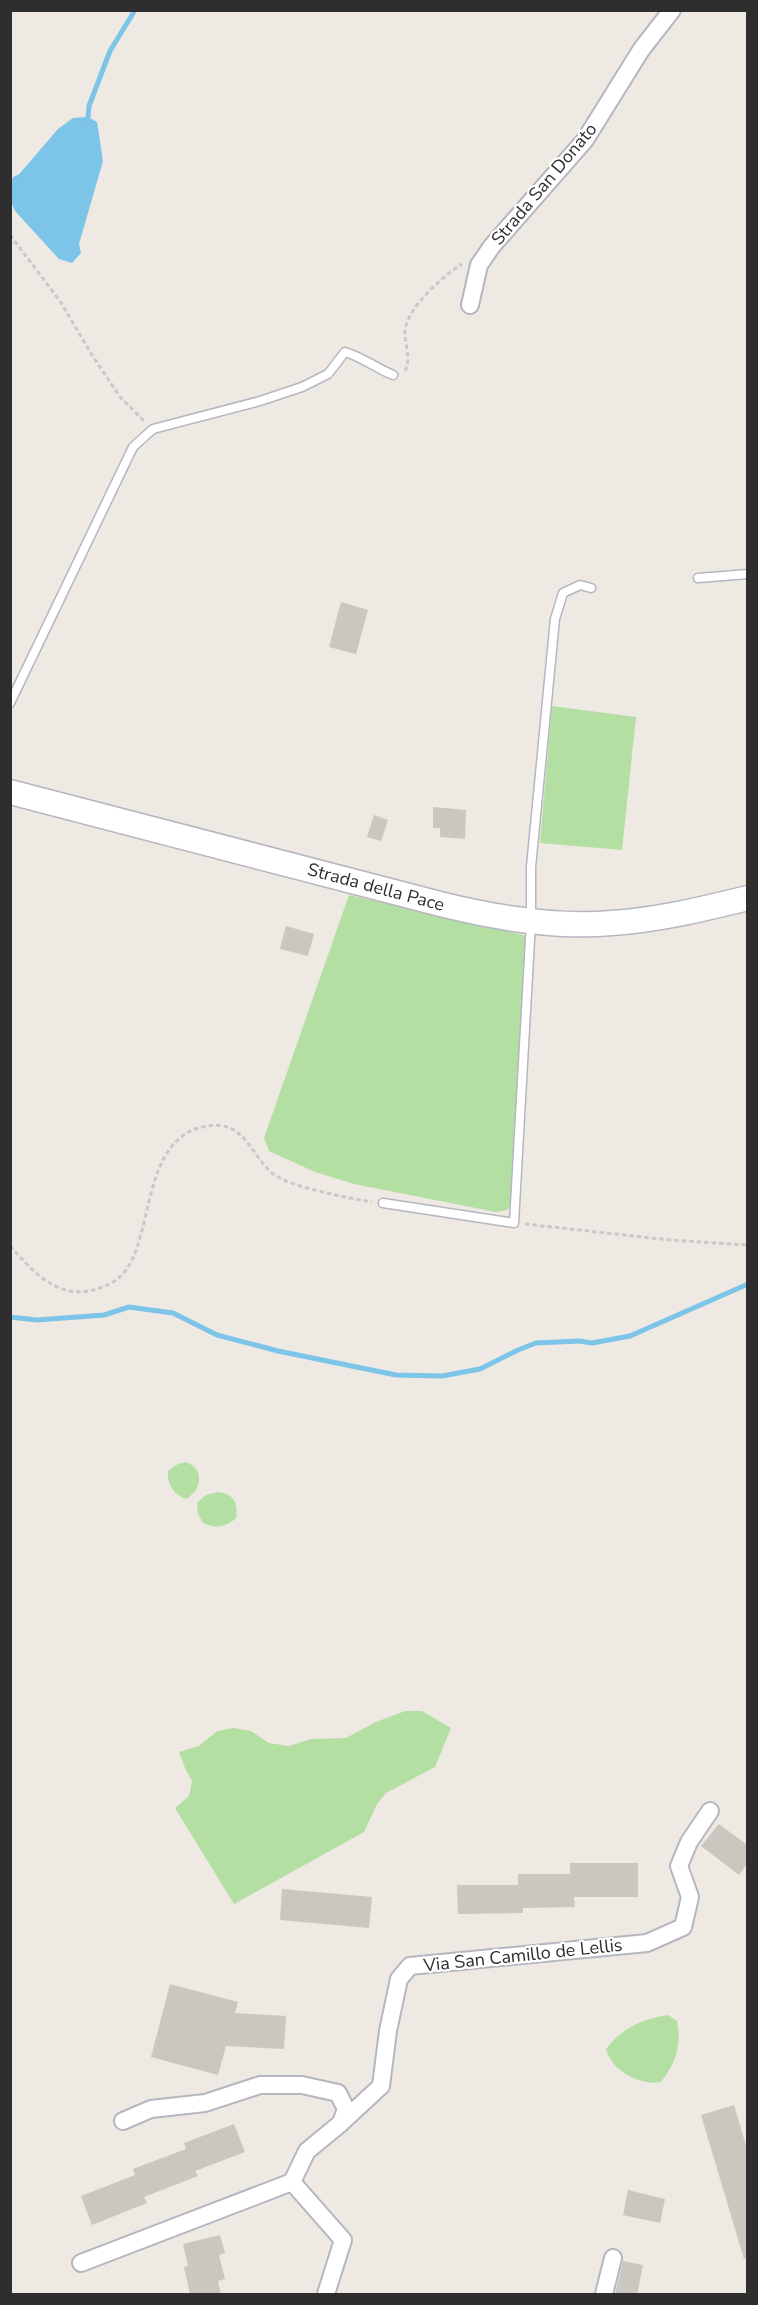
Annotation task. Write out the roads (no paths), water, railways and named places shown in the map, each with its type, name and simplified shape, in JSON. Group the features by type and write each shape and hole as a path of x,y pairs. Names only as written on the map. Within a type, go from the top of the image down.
{"street":[{"name":"Strada San Donato","path":"470,305 479,265 492,246 585,140 641,50 672,10"},
{"name":"Strada della Pace","path":"10,792 444,905 531,922 610,923 684,914 747,898"},
{"name":"Via San Camillo de Lellis","path":"292,2182 307,2151 381,2086 388,2031 399,1979 410,1966 647,1943 683,1927 690,1897 679,1866 689,1842 710,1811"},
{"path":"123,2121 151,2109 205,2103 260,2085 302,2085 338,2093 346,2109 341,2123"},
{"path":"81,2263 292,2182 343,2240 326,2295"},
{"path":"604,2295 613,2258"}],"lane":[{"path":"10,704 133,447 153,429 260,401 302,387 328,374 345,352 358,356 375,368 393,375"},
{"path":"698,578 747,574"},
{"path":"383,1203 514,1223 531,922 531,867 555,619 563,593 580,585 591,588"}],"water":[{"path":"88,117 97,122 103,161 79,244 81,253 72,263 59,259 15,211 11,202 10,186 58,129 73,118"}],"waterway":[{"path":"84,122 88,117 89,106 110,51 135,10"},
{"path":"10,186 15,179 21,176"},
{"path":"10,1317 37,1320 104,1315 129,1307 173,1313 217,1335 278,1351 396,1375 442,1376 480,1369 536,1343 579,1341 592,1343 630,1336 748,1284"}]}
